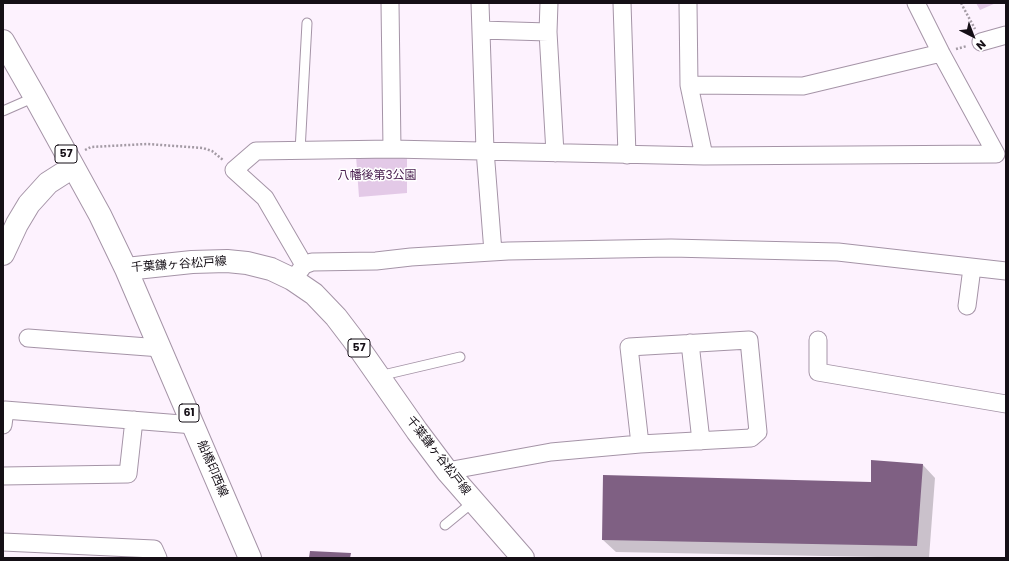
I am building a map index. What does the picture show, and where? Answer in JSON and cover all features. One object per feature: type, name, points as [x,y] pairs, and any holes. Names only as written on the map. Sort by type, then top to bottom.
[{"type":"main road","name":"千葉鎌ヶ谷松戸線","points":[[3,41],[100,215],[126,269],[192,262],[227,261],[298,272],[314,294],[336,317],[447,471],[523,558]]},
{"type":"main road","points":[[3,254],[16,224],[29,204],[48,183],[71,162]]},
{"type":"main road","name":"船橋印西線","points":[[126,269],[250,558]]},
{"type":"street","points":[[390,3],[392,149]]},
{"type":"street","points":[[480,3],[485,150],[493,252]]},
{"type":"street","points":[[548,3],[548,32],[555,154]]},
{"type":"street","points":[[622,3],[627,155]]},
{"type":"street","points":[[688,3],[689,85],[704,156]]},
{"type":"street","points":[[916,3],[940,53],[996,154],[704,156],[555,154],[485,150],[300,150],[256,151],[234,170],[265,198],[298,272],[312,262],[376,261],[411,257],[493,252],[671,248],[838,252],[1006,271]]},
{"type":"street","points":[[481,30],[548,32]]},
{"type":"street","points":[[981,42],[1006,35]]},
{"type":"street","points":[[689,85],[803,86],[940,53]]},
{"type":"street","points":[[967,306],[972,268]]},
{"type":"street","points":[[28,338],[161,348]]},
{"type":"street","points":[[447,471],[551,452],[640,444],[751,438],[758,432],[749,340],[629,347],[640,444]]},
{"type":"street","points":[[818,340],[818,372],[1006,404]]},
{"type":"street","points":[[690,343],[701,441]]},
{"type":"street","points":[[3,425],[5,410],[194,425]]},
{"type":"street","points":[[3,476],[128,474],[134,420]]},
{"type":"street","points":[[3,542],[154,549],[158,558]]},
{"type":"lane","points":[[300,150],[307,23]]},
{"type":"lane","points":[[3,112],[35,96]]},
{"type":"lane","points":[[379,376],[460,357]]},
{"type":"lane","points":[[446,526],[473,502]]},
{"type":"path","points":[[940,53],[981,42],[961,3]]},
{"type":"path","points":[[71,162],[91,147],[147,144],[203,148],[212,151],[234,170]]},
{"type":"green space","points":[[976,3],[996,3],[980,10]]},
{"type":"green space","name":"八幡後第3公園","points":[[356,156],[407,157],[407,193],[359,197]]},
{"type":"building","points":[[871,460],[923,464],[917,546],[602,540],[603,475],[871,482]]},
{"type":"building","points":[[310,551],[351,553],[350,558],[309,558]]}]
